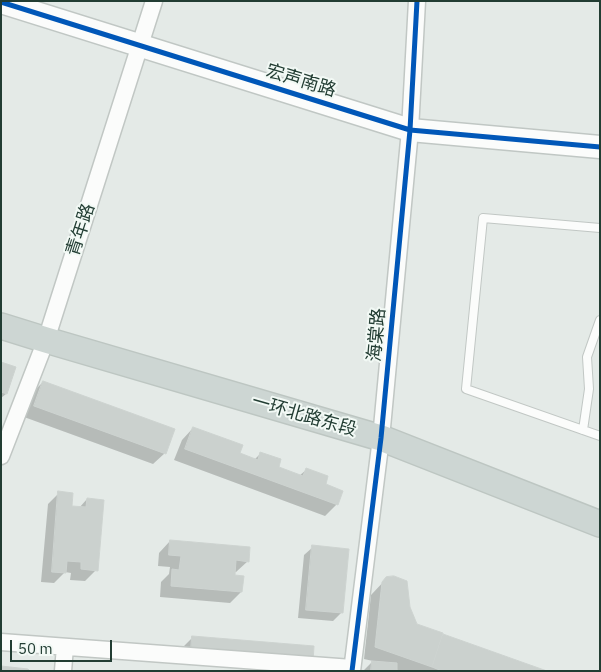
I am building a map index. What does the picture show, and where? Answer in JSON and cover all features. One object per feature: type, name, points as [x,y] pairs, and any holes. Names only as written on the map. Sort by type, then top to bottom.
[{"type":"main road","name":"一环北路东段","points":[[1,326],[381,438],[600,524]]},
{"type":"street","name":"青年路","points":[[1,456],[46,340],[154,1]]},
{"type":"street","name":"海棠路","points":[[352,670],[381,438],[410,130],[417,1]]},
{"type":"street","name":"宏声南路","points":[[1,2],[410,130],[600,147]]},
{"type":"street","points":[[1,642],[65,647],[193,664],[352,670]]},
{"type":"street","points":[[62,671],[65,647]]},
{"type":"lane","points":[[600,228],[483,218],[466,389],[600,436]]},
{"type":"lane","points":[[583,430],[590,389],[587,357],[600,320]]},
{"type":"building","points":[[1,362],[16,367],[7,394],[1,392]]},
{"type":"building","points":[[43,381],[175,429],[166,454],[34,406]]},
{"type":"building","points":[[193,427],[243,445],[240,453],[258,460],[260,452],[281,459],[279,467],[303,476],[306,468],[328,476],[326,484],[343,491],[338,505],[185,449]]},
{"type":"building","points":[[58,491],[73,493],[72,506],[86,507],[87,498],[104,500],[98,571],[81,569],[81,562],[67,561],[66,573],[52,572]]},
{"type":"building","points":[[170,540],[250,547],[249,562],[236,560],[235,575],[244,576],[242,592],[171,586],[172,569],[179,570],[181,556],[169,555]]},
{"type":"building","points":[[312,545],[349,549],[343,613],[306,610]]},
{"type":"building","points":[[394,576],[407,581],[410,607],[417,624],[443,633],[432,667],[375,647],[382,582],[386,577]]},
{"type":"building","points":[[443,634],[547,671],[442,671],[432,667]]},
{"type":"building","points":[[192,636],[314,646],[313,662],[191,652]]},
{"type":"building","points":[[372,661],[397,663],[397,671],[371,671]]},
{"type":"building","points":[[1,666],[28,669],[30,671],[1,671]]},
{"type":"cycle path","points":[[352,671],[381,438],[410,130],[417,1]]},
{"type":"cycle path","points":[[1,2],[410,130],[600,147]]}]
